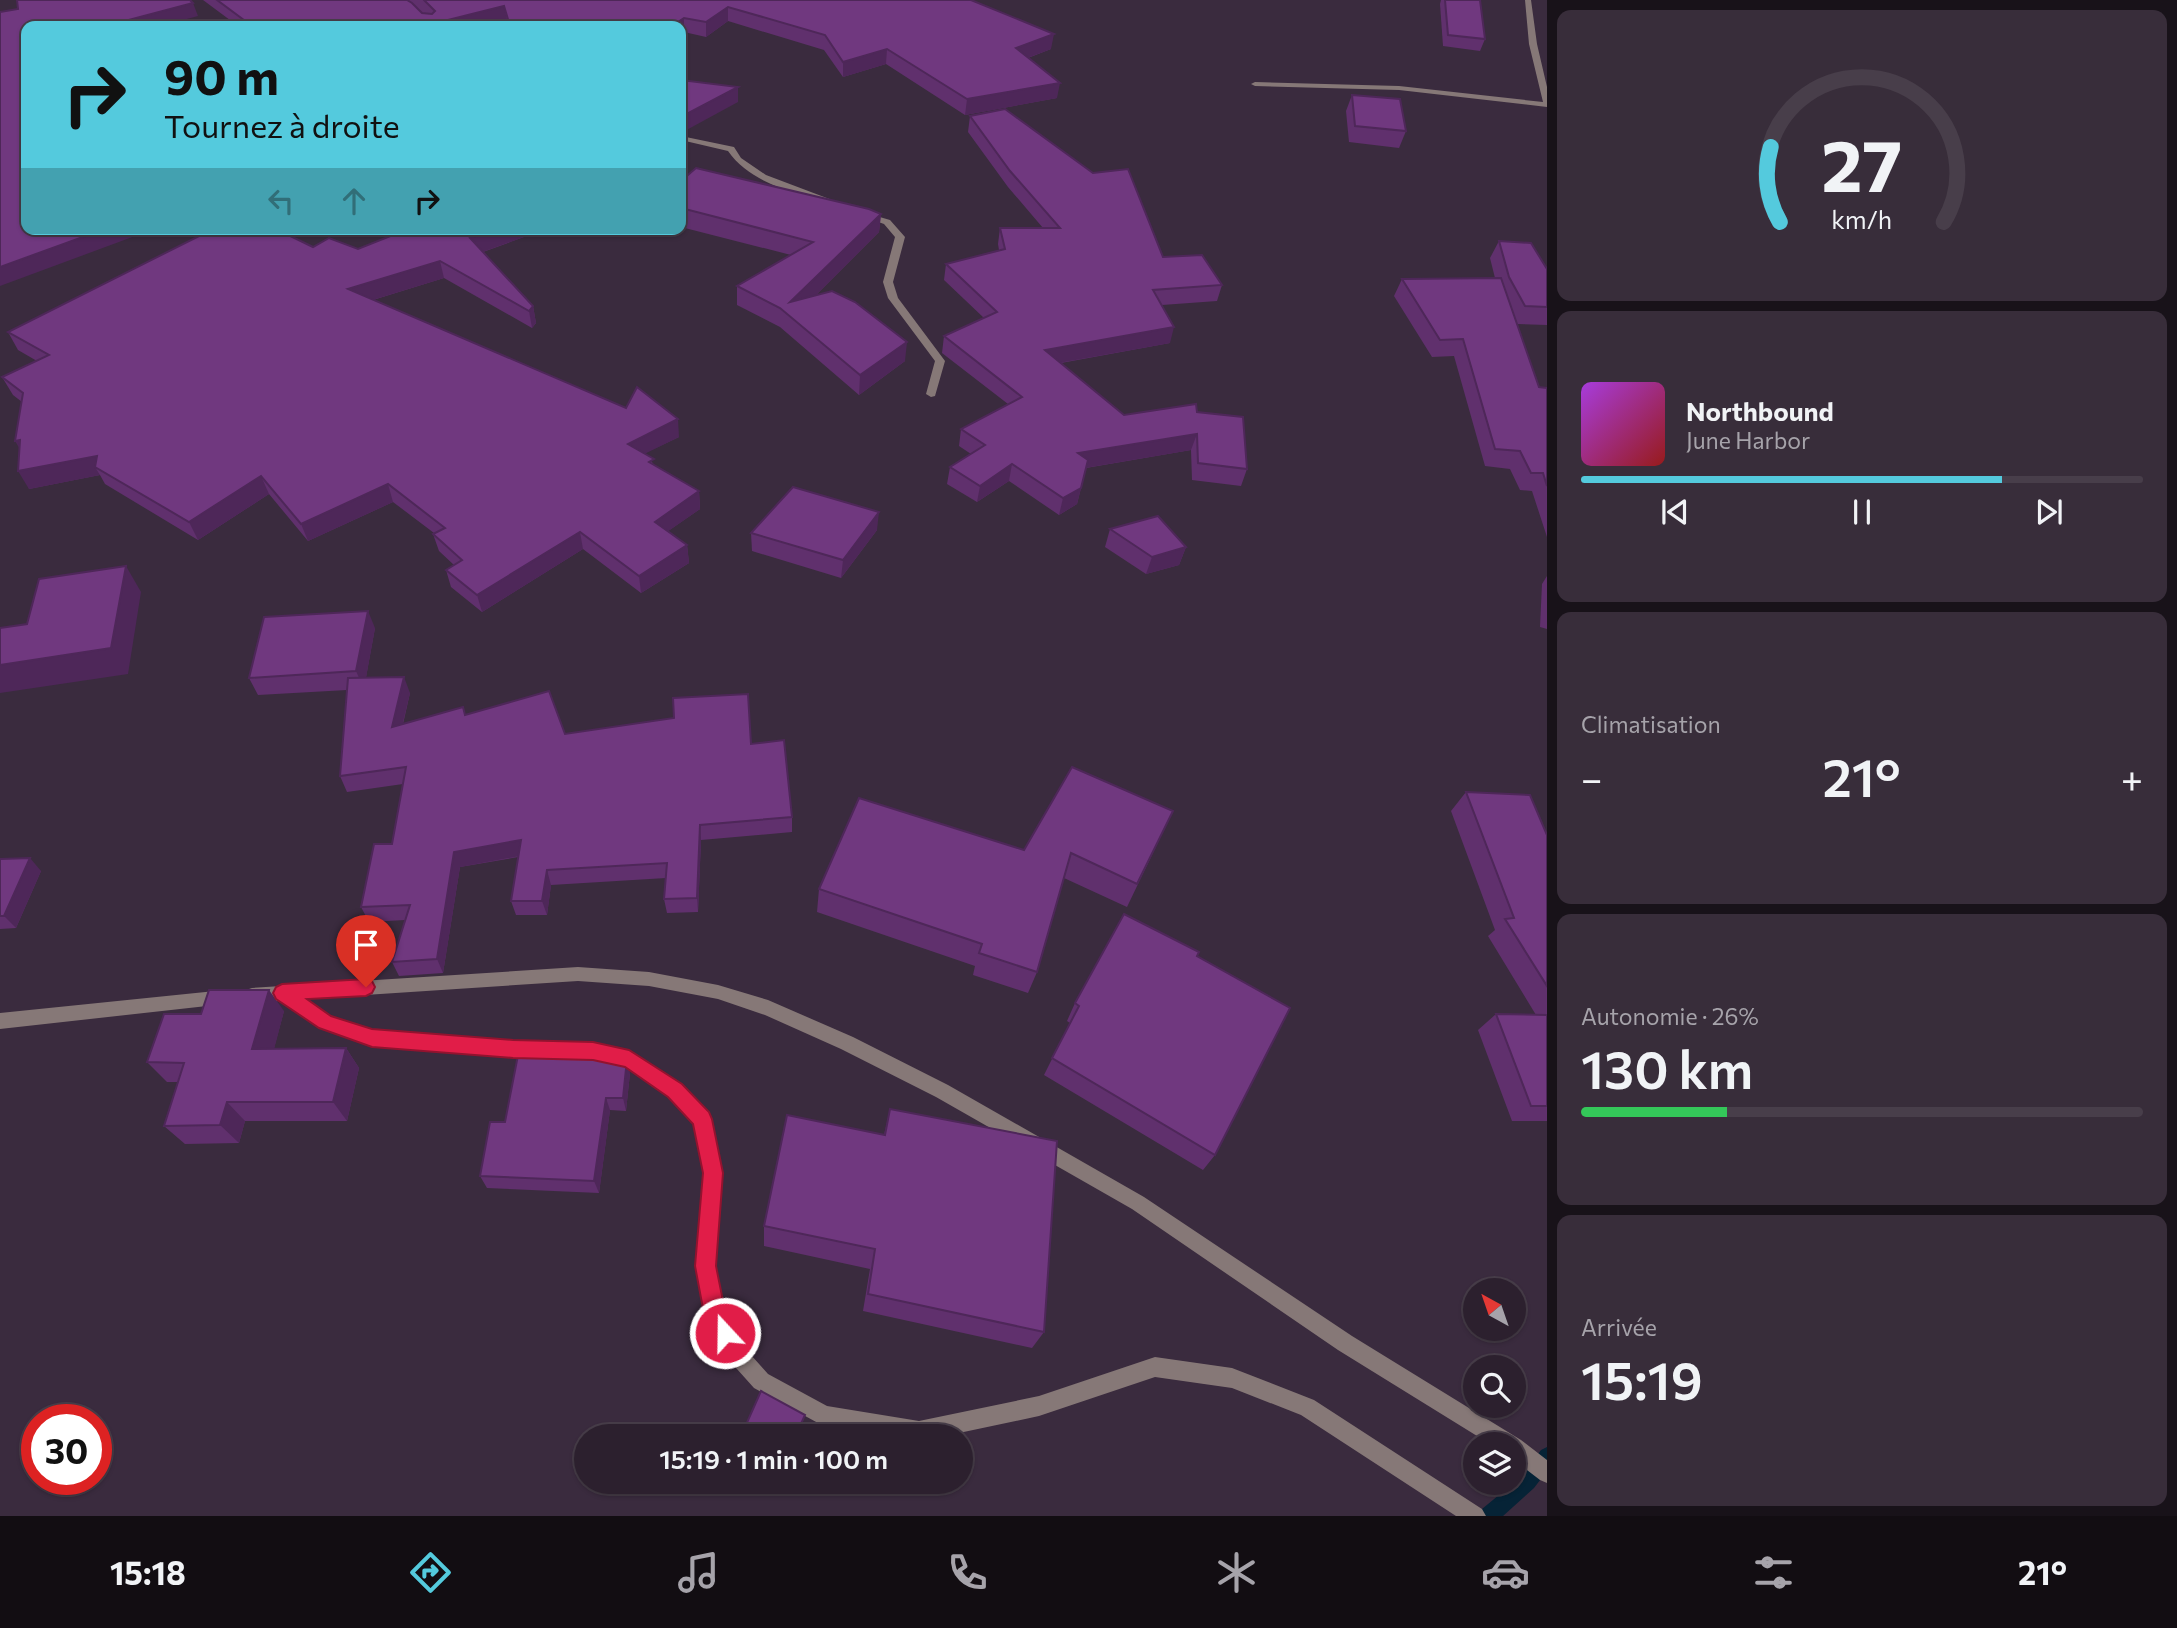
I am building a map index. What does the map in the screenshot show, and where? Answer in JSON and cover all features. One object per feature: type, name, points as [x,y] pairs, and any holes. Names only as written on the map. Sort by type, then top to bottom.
[{"type":"street","points":[[1255,84],[1399,89],[1547,104],[1532,44],[1528,0]]},
{"type":"street","points":[[686,139],[731,149],[735,158],[766,178],[887,222],[900,237],[888,282],[893,298],[940,361],[931,394]]},
{"type":"street","points":[[0,1021],[176,1000],[578,974],[649,979],[718,992],[768,1008],[847,1043],[942,1091],[1138,1203],[1345,1343],[1490,1432]]},
{"type":"street","points":[[282,993],[326,1022],[372,1038],[513,1049],[593,1051],[629,1059],[675,1091],[702,1119],[713,1173],[706,1266],[715,1314],[735,1352],[761,1381],[825,1416],[919,1431],[1039,1406],[1154,1367],[1232,1378],[1307,1407],[1475,1515]]},
{"type":"street","points":[[1526,1456],[1547,1473]]},
{"type":"building","points":[[17,0],[190,0],[193,3],[125,21],[21,21],[21,235],[88,235],[0,267],[0,12],[18,9]]},
{"type":"building","points":[[217,0],[407,0],[422,13],[432,14],[435,11],[424,0],[971,0],[1054,34],[1016,48],[1060,83],[967,99],[887,49],[843,62],[825,35],[728,7],[706,22],[684,18],[680,21],[508,21],[504,6],[444,21],[245,21]]},
{"type":"building","points":[[1445,0],[1480,0],[1485,39],[1448,35]]},
{"type":"building","points":[[686,81],[738,87],[686,114]]},
{"type":"building","points":[[1352,95],[1400,99],[1406,131],[1355,126]]},
{"type":"building","points":[[1005,109],[1093,173],[1128,169],[1163,257],[1202,255],[1222,285],[1153,290],[1174,327],[1045,350],[1124,415],[1196,404],[1197,412],[1243,417],[1247,469],[1198,463],[1197,434],[1078,453],[1088,460],[1081,488],[1063,498],[1012,464],[980,486],[950,467],[985,445],[961,429],[1022,397],[944,336],[997,312],[946,264],[1005,249],[1000,228],[1060,228],[1010,171],[970,116]]},
{"type":"building","points":[[696,168],[881,214],[790,302],[832,291],[855,302],[907,342],[860,375],[780,308],[737,286],[813,242],[686,209],[686,177]]},
{"type":"building","points":[[201,235],[288,235],[313,247],[329,238],[358,249],[393,235],[478,235],[470,238],[533,306],[529,311],[440,261],[348,289],[626,408],[637,387],[678,419],[628,444],[654,459],[649,462],[699,491],[655,522],[687,545],[639,576],[580,532],[477,595],[446,570],[462,560],[433,534],[445,528],[388,484],[301,524],[261,476],[189,522],[95,467],[97,456],[18,471],[20,440],[15,441],[23,393],[2,377],[49,355],[8,332]]},
{"type":"building","points":[[1499,241],[1531,243],[1547,269],[1547,307],[1525,306],[1509,277]]},
{"type":"building","points":[[1501,278],[1539,387],[1547,388],[1547,486],[1543,473],[1531,473],[1520,451],[1495,449],[1463,339],[1440,340],[1402,279]]},
{"type":"building","points":[[793,487],[879,512],[843,560],[751,533]]},
{"type":"building","points":[[1158,516],[1186,547],[1152,557],[1110,529]]},
{"type":"building","points":[[126,566],[111,648],[0,665],[0,628],[27,624],[39,579]]},
{"type":"building","points":[[368,611],[356,671],[249,678],[264,617]]},
{"type":"building","points":[[404,677],[392,727],[463,707],[465,715],[549,691],[565,734],[674,718],[673,698],[748,694],[751,744],[784,740],[792,817],[700,825],[697,898],[664,899],[667,863],[547,870],[542,901],[511,901],[521,840],[454,852],[437,959],[392,962],[410,905],[361,907],[374,844],[392,844],[406,767],[340,776],[348,678]]},
{"type":"building","points":[[1072,767],[1173,811],[1137,884],[1071,853],[1037,972],[979,953],[982,944],[819,889],[859,798],[1024,850]]},
{"type":"building","points":[[1466,792],[1530,795],[1547,835],[1547,986],[1505,919],[1514,918]]},
{"type":"building","points":[[30,858],[4,916],[0,916],[0,859]]},
{"type":"building","points":[[1124,914],[1199,952],[1197,956],[1290,1008],[1215,1155],[1052,1058],[1079,1006],[1075,1003]]},
{"type":"building","points":[[209,990],[269,990],[252,1049],[346,1048],[333,1102],[227,1102],[220,1125],[164,1126],[184,1063],[147,1062],[164,1014],[201,1014]]},
{"type":"building","points":[[1496,1014],[1547,1015],[1547,1106],[1531,1106]]},
{"type":"building","points":[[519,1050],[608,1052],[627,1059],[623,1098],[606,1098],[594,1181],[480,1176],[490,1122],[505,1122]]},
{"type":"building","points":[[890,1109],[1057,1141],[1044,1332],[868,1294],[875,1249],[764,1226],[787,1115],[885,1135]]},
{"type":"building","points":[[761,1391],[805,1415],[801,1424],[746,1424]]},
{"type":"waterway","points":[[1489,1516],[1528,1482],[1547,1456]]},
{"type":"route","points":[[366,987],[282,993],[326,1022],[372,1038],[513,1049],[593,1051],[629,1059],[675,1091],[702,1119],[713,1173],[706,1266],[715,1314],[725,1333]]}]
